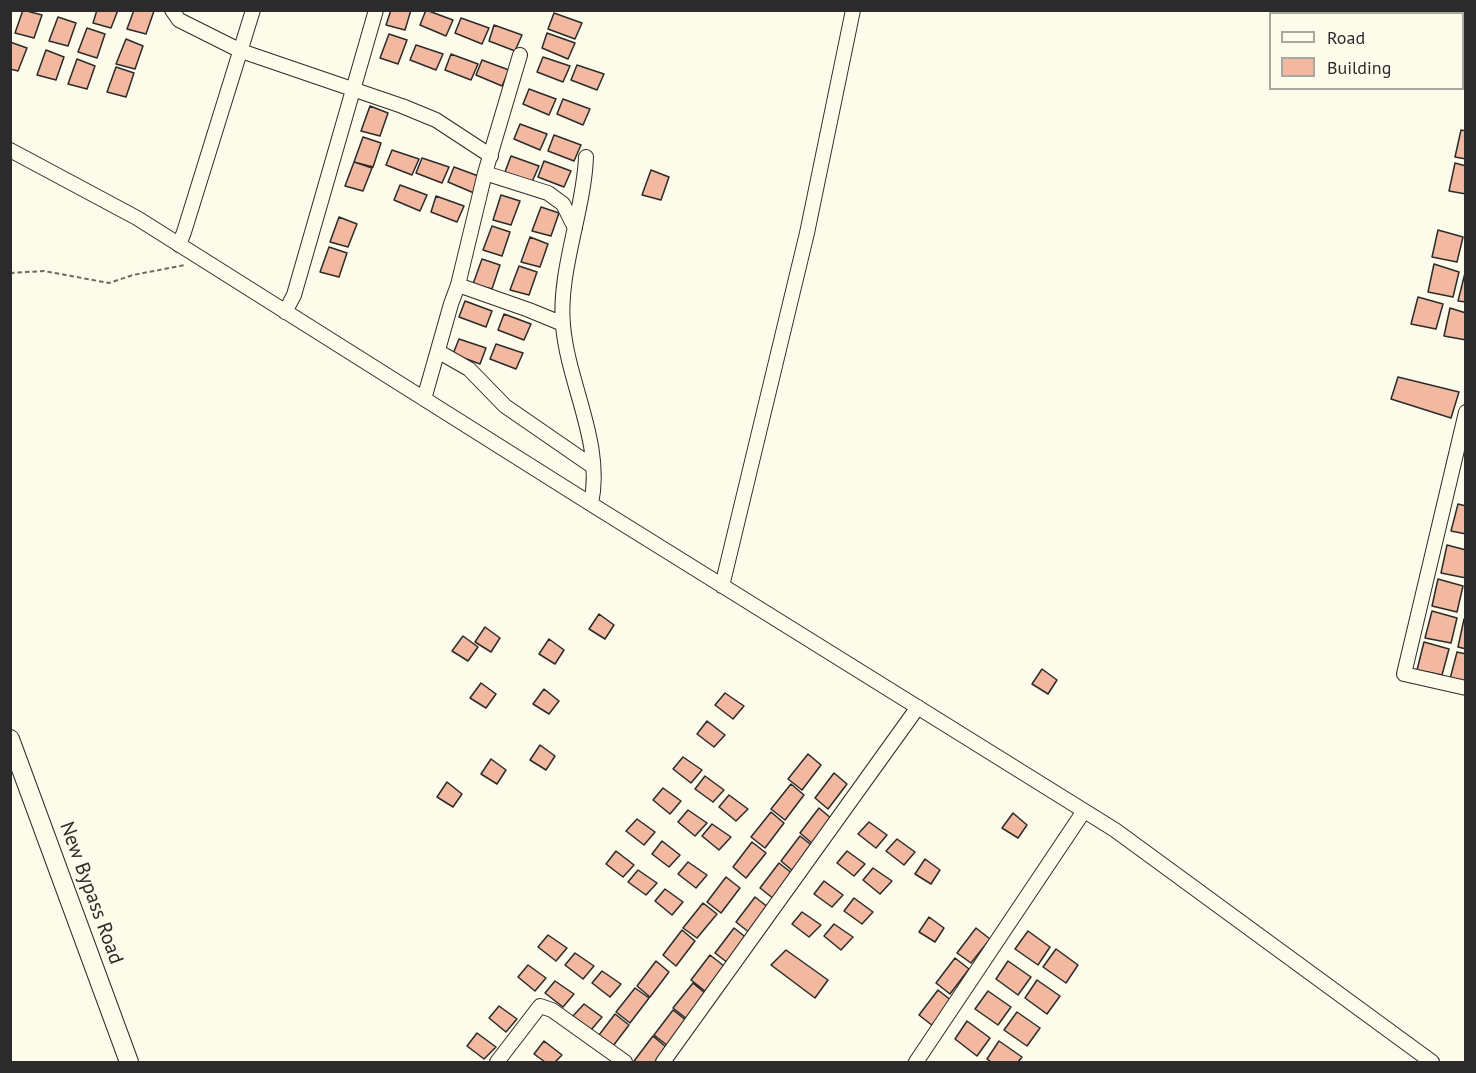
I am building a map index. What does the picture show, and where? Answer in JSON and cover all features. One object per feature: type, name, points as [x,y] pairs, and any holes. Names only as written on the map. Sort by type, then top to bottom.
[{"type":"main road","name":"New Bypass Road","points":[[10,739],[129,1062]]},
{"type":"street","points":[[172,10],[179,20],[241,51],[436,120],[491,156]]},
{"type":"street","points":[[179,244],[253,10]]},
{"type":"street","points":[[285,312],[294,295],[376,10]]},
{"type":"street","points":[[722,586],[807,233],[853,10]]},
{"type":"street","points":[[424,399],[458,285],[486,173],[520,55]]},
{"type":"street","points":[[10,150],[137,218],[1084,811],[1134,844],[1432,1062]]},
{"type":"street","points":[[586,157],[563,294],[563,324],[574,381],[588,428],[594,489],[591,504]]},
{"type":"street","points":[[486,173],[548,194],[563,204],[575,228]]},
{"type":"street","points":[[458,285],[563,324]]},
{"type":"street","points":[[439,352],[469,369],[505,406],[592,465]]},
{"type":"street","points":[[1466,412],[1404,674],[1466,688]]},
{"type":"street","points":[[663,1062],[918,707]]},
{"type":"street","points":[[916,1062],[1084,811]]},
{"type":"street","points":[[497,1062],[540,1006],[552,1010],[626,1062]]},
{"type":"path","points":[[10,273],[44,271],[109,284],[133,275],[205,261]]},
{"type":"building","points":[[23,10],[42,15],[34,38],[15,33]]},
{"type":"building","points":[[97,10],[118,10],[111,28],[93,23]]},
{"type":"building","points":[[134,10],[154,11],[146,34],[127,29]]},
{"type":"building","points":[[391,10],[411,10],[405,30],[386,25]]},
{"type":"building","points":[[426,10],[453,20],[446,36],[420,25]]},
{"type":"building","points":[[554,13],[582,23],[575,39],[548,29]]},
{"type":"building","points":[[58,17],[76,23],[68,46],[49,41]]},
{"type":"building","points":[[461,18],[489,28],[482,44],[455,33]]},
{"type":"building","points":[[494,25],[522,35],[515,51],[489,41]]},
{"type":"building","points":[[87,28],[105,34],[97,58],[78,52]]},
{"type":"building","points":[[547,33],[575,43],[568,59],[542,48]]},
{"type":"building","points":[[389,34],[407,40],[398,64],[380,58]]},
{"type":"building","points":[[126,39],[143,46],[135,69],[116,64]]},
{"type":"building","points":[[10,42],[27,48],[18,71],[10,69]]},
{"type":"building","points":[[416,45],[443,54],[436,70],[410,60]]},
{"type":"building","points":[[46,50],[64,57],[56,80],[37,75]]},
{"type":"building","points":[[451,54],[478,64],[471,80],[445,70]]},
{"type":"building","points":[[543,57],[570,66],[563,82],[537,72]]},
{"type":"building","points":[[77,59],[95,66],[87,89],[68,84]]},
{"type":"building","points":[[482,60],[509,70],[502,86],[476,75]]},
{"type":"building","points":[[577,65],[604,74],[597,90],[571,80]]},
{"type":"building","points":[[116,67],[134,73],[126,97],[107,92]]},
{"type":"building","points":[[529,89],[556,99],[549,115],[523,104]]},
{"type":"building","points":[[563,99],[590,109],[583,125],[557,114]]},
{"type":"building","points":[[370,106],[388,113],[380,136],[361,131]]},
{"type":"building","points":[[520,124],[547,134],[540,150],[514,139]]},
{"type":"building","points":[[1461,130],[1466,131],[1466,159],[1455,157]]},
{"type":"building","points":[[554,135],[581,145],[574,161],[548,151]]},
{"type":"building","points":[[363,137],[381,143],[373,167],[354,162]]},
{"type":"building","points":[[392,150],[419,159],[412,175],[386,165]]},
{"type":"building","points":[[511,156],[539,166],[532,182],[505,172]]},
{"type":"building","points":[[422,158],[449,167],[442,183],[416,173]]},
{"type":"building","points":[[544,161],[571,171],[564,187],[538,177]]},
{"type":"building","points":[[354,162],[372,168],[363,191],[345,186]]},
{"type":"building","points":[[1455,163],[1466,166],[1466,194],[1449,191]]},
{"type":"building","points":[[454,167],[481,177],[474,193],[448,182]]},
{"type":"building","points":[[651,170],[669,177],[661,200],[642,195]]},
{"type":"building","points":[[400,185],[427,195],[420,211],[394,200]]},
{"type":"building","points":[[501,195],[520,201],[511,225],[493,220]]},
{"type":"building","points":[[436,196],[464,206],[457,222],[431,212]]},
{"type":"building","points":[[541,207],[559,213],[551,236],[532,231]]},
{"type":"building","points":[[339,217],[357,224],[348,247],[330,242]]},
{"type":"building","points":[[492,226],[510,232],[502,256],[483,250]]},
{"type":"building","points":[[1438,230],[1463,237],[1457,262],[1432,257]]},
{"type":"building","points":[[530,237],[548,244],[540,267],[521,262]]},
{"type":"building","points":[[329,247],[347,253],[339,277],[320,272]]},
{"type":"building","points":[[482,259],[500,265],[492,289],[473,284]]},
{"type":"building","points":[[1434,264],[1459,272],[1453,297],[1428,292]]},
{"type":"building","points":[[519,266],[537,272],[529,295],[510,290]]},
{"type":"building","points":[[1466,274],[1466,302],[1458,301]]},
{"type":"building","points":[[1418,297],[1443,304],[1436,329],[1411,324]]},
{"type":"building","points":[[465,301],[492,311],[486,327],[459,317]]},
{"type":"building","points":[[1450,308],[1466,313],[1466,340],[1444,336]]},
{"type":"building","points":[[504,314],[531,324],[524,340],[498,330]]},
{"type":"building","points":[[459,339],[486,348],[480,364],[453,354]]},
{"type":"building","points":[[496,344],[523,353],[516,369],[490,359]]},
{"type":"building","points":[[1398,377],[1459,392],[1451,418],[1391,399]]},
{"type":"building","points":[[1458,504],[1466,506],[1466,534],[1451,531]]},
{"type":"building","points":[[1447,545],[1466,550],[1466,578],[1441,573]]},
{"type":"building","points":[[1438,579],[1463,586],[1457,612],[1432,606]]},
{"type":"building","points":[[1432,611],[1457,618],[1451,643],[1425,638]]},
{"type":"building","points":[[599,614],[614,625],[605,639],[589,629]]},
{"type":"building","points":[[1464,619],[1466,620],[1466,649],[1458,647]]},
{"type":"building","points":[[485,627],[500,638],[491,652],[475,642]]},
{"type":"building","points":[[463,636],[478,647],[468,661],[452,651]]},
{"type":"building","points":[[549,639],[564,650],[555,664],[539,654]]},
{"type":"building","points":[[1424,642],[1449,649],[1442,675],[1417,670]]},
{"type":"building","points":[[1457,652],[1466,654],[1466,682],[1450,679]]},
{"type":"building","points":[[1042,669],[1057,680],[1048,694],[1032,684]]},
{"type":"building","points":[[481,683],[496,694],[486,708],[470,698]]},
{"type":"building","points":[[544,689],[559,701],[549,714],[533,704]]},
{"type":"building","points":[[725,693],[744,706],[733,719],[715,705]]},
{"type":"building","points":[[707,721],[725,735],[714,747],[697,734]]},
{"type":"building","points":[[540,745],[555,756],[546,770],[530,760]]},
{"type":"building","points":[[808,754],[821,765],[802,790],[788,779]]},
{"type":"building","points":[[683,757],[702,770],[691,783],[673,769]]},
{"type":"building","points":[[491,759],[506,770],[497,784],[481,774]]},
{"type":"building","points":[[834,773],[847,784],[828,809],[815,798]]},
{"type":"building","points":[[705,776],[724,790],[713,802],[695,789]]},
{"type":"building","points":[[447,782],[462,794],[453,807],[437,797]]},
{"type":"building","points":[[791,784],[804,795],[785,820],[771,809]]},
{"type":"building","points":[[663,788],[681,801],[670,814],[653,800]]},
{"type":"building","points":[[729,795],[748,809],[736,821],[719,807]]},
{"type":"building","points":[[819,808],[832,819],[813,844],[800,833]]},
{"type":"building","points":[[688,810],[707,823],[695,836],[678,822]]},
{"type":"building","points":[[771,812],[784,823],[765,848],[751,837]]},
{"type":"building","points":[[1013,813],[1027,825],[1018,838],[1002,828]]},
{"type":"building","points":[[637,819],[655,832],[644,845],[626,831]]},
{"type":"building","points":[[869,822],[887,835],[876,848],[858,834]]},
{"type":"building","points":[[712,824],[731,837],[719,850],[702,836]]},
{"type":"building","points":[[800,836],[814,847],[794,872],[781,861]]},
{"type":"building","points":[[897,839],[915,852],[904,865],[886,851]]},
{"type":"building","points":[[662,841],[680,855],[669,867],[652,854]]},
{"type":"building","points":[[752,842],[766,853],[746,878],[733,867]]},
{"type":"building","points":[[616,851],[634,865],[623,877],[606,864]]},
{"type":"building","points":[[847,851],[865,864],[854,876],[837,863]]},
{"type":"building","points":[[925,859],[940,870],[931,884],[915,874]]},
{"type":"building","points":[[688,862],[707,875],[696,888],[678,874]]},
{"type":"building","points":[[779,863],[793,874],[774,899],[760,888]]},
{"type":"building","points":[[873,868],[892,881],[880,894],[863,880]]},
{"type":"building","points":[[638,870],[657,883],[646,895],[628,882]]},
{"type":"building","points":[[726,877],[740,888],[721,913],[707,902]]},
{"type":"building","points":[[824,881],[843,895],[832,907],[814,894]]},
{"type":"building","points":[[665,889],[683,902],[672,915],[655,901]]},
{"type":"building","points":[[755,897],[769,908],[750,933],[736,922]]},
{"type":"building","points":[[854,898],[873,912],[862,924],[844,911]]},
{"type":"building","points":[[703,903],[717,914],[697,938],[683,928]]},
{"type":"building","points":[[802,912],[821,925],[809,937],[792,924]]},
{"type":"building","points":[[929,917],[944,928],[935,942],[919,932]]},
{"type":"building","points":[[834,924],[853,937],[841,950],[824,936]]},
{"type":"building","points":[[734,928],[748,939],[728,963],[715,953]]},
{"type":"building","points":[[976,928],[990,939],[971,963],[957,953]]},
{"type":"building","points":[[682,930],[695,941],[676,966],[663,955]]},
{"type":"building","points":[[1028,931],[1050,947],[1038,965],[1015,949]]},
{"type":"building","points":[[548,935],[567,948],[556,961],[538,947]]},
{"type":"building","points":[[1056,949],[1078,965],[1066,983],[1043,967]]},
{"type":"building","points":[[786,950],[828,980],[815,998],[771,965]]},
{"type":"building","points":[[575,953],[594,966],[583,979],[565,965]]},
{"type":"building","points":[[710,955],[724,966],[705,991],[691,980]]},
{"type":"building","points":[[955,958],[969,969],[950,994],[936,983]]},
{"type":"building","points":[[656,961],[669,972],[650,997],[637,986]]},
{"type":"building","points":[[1008,961],[1031,977],[1018,995],[996,979]]},
{"type":"building","points":[[528,965],[546,978],[535,991],[518,977]]},
{"type":"building","points":[[602,971],[621,984],[610,997],[592,983]]},
{"type":"building","points":[[1037,980],[1060,996],[1047,1014],[1025,998]]},
{"type":"building","points":[[555,981],[574,994],[563,1007],[545,993]]},
{"type":"building","points":[[693,983],[706,994],[687,1019],[673,1008]]},
{"type":"building","points":[[635,988],[649,998],[630,1023],[616,1012]]},
{"type":"building","points":[[938,990],[952,1001],[933,1026],[919,1015]]},
{"type":"building","points":[[988,991],[1011,1007],[998,1025],[975,1009]]},
{"type":"building","points":[[584,1004],[602,1017],[591,1030],[573,1016]]},
{"type":"building","points":[[499,1006],[517,1019],[506,1032],[489,1018]]},
{"type":"building","points":[[673,1010],[687,1021],[668,1046],[654,1035]]},
{"type":"building","points":[[1017,1012],[1040,1028],[1027,1046],[1004,1030]]},
{"type":"building","points":[[615,1014],[629,1025],[610,1050],[596,1039]]},
{"type":"building","points":[[967,1021],[990,1038],[977,1056],[955,1039]]},
{"type":"building","points":[[477,1033],[496,1047],[484,1059],[467,1046]]},
{"type":"building","points":[[653,1036],[666,1047],[655,1062],[634,1061]]},
{"type":"building","points":[[544,1041],[562,1055],[555,1062],[545,1062],[534,1054]]},
{"type":"building","points":[[999,1041],[1022,1057],[1018,1062],[991,1062],[987,1059]]}]
